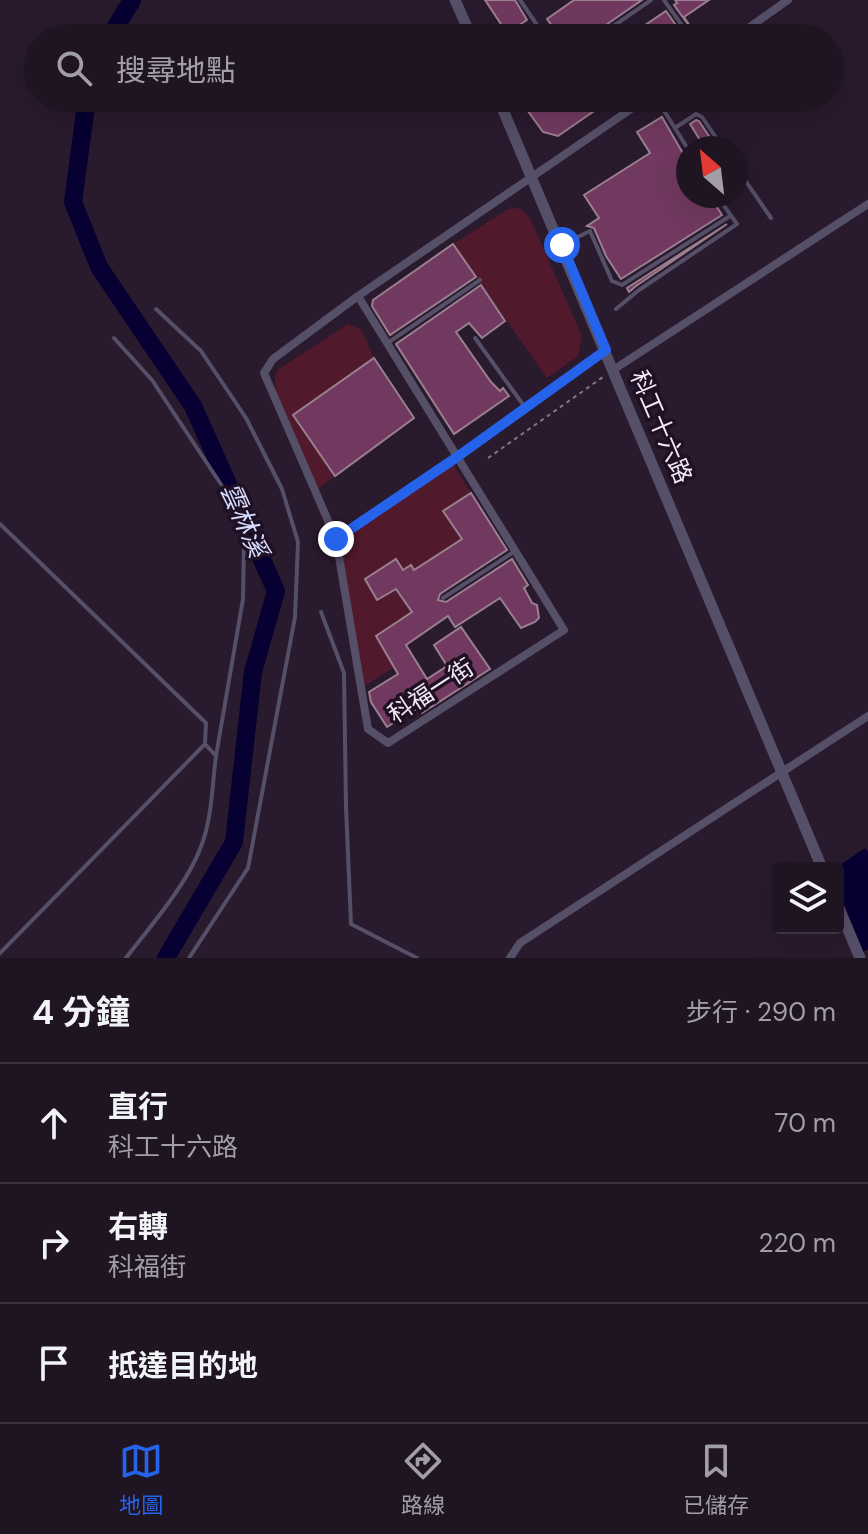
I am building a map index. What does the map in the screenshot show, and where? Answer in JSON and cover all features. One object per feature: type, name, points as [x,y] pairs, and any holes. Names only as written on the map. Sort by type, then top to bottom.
[{"type":"street","points":[[455,0],[466,24]]},
{"type":"street","points":[[754,24],[788,0]]},
{"type":"street","name":"科工十六路","points":[[504,112],[819,862]]},
{"type":"street","name":"科福一街","points":[[358,296],[564,630],[388,743],[368,729],[336,539],[264,373],[273,359],[358,296],[627,112]]},
{"type":"street","points":[[613,370],[868,204]]},
{"type":"street","points":[[336,539],[606,350]]},
{"type":"street","points":[[510,958],[520,943],[868,716]]},
{"type":"street","points":[[844,920],[860,958]]},
{"type":"lane","points":[[520,0],[536,24]]},
{"type":"lane","points":[[616,24],[651,0]]},
{"type":"lane","points":[[664,0],[681,24]]},
{"type":"lane","points":[[665,112],[680,136]]},
{"type":"lane","points":[[675,128],[696,114],[702,117],[715,136]]},
{"type":"lane","points":[[748,184],[771,218]]},
{"type":"lane","points":[[616,309],[737,224],[725,208]]},
{"type":"lane","points":[[562,245],[590,231],[612,281],[622,285],[730,216]]},
{"type":"lane","points":[[387,343],[480,280]]},
{"type":"lane","points":[[156,309],[201,351],[246,418],[282,489],[298,542],[295,617],[248,868],[189,958]]},
{"type":"lane","points":[[114,338],[152,380],[230,498],[244,543],[243,599],[200,850],[170,899],[126,958]]},
{"type":"lane","points":[[475,338],[526,408]]},
{"type":"lane","points":[[0,524],[206,723],[205,744],[0,953]]},
{"type":"lane","points":[[443,598],[515,551]]},
{"type":"lane","points":[[321,612],[344,673],[351,924],[417,958]]},
{"type":"lane","points":[[205,744],[216,756]]},
{"type":"path","points":[[488,458],[613,370]]},
{"type":"shaded area","points":[[520,208],[530,218],[582,336],[578,356],[547,378],[453,244],[508,209]]},
{"type":"shaded area","points":[[348,324],[361,329],[374,358],[293,415],[335,476],[318,489],[276,395],[275,375],[279,369]]},
{"type":"shaded area","points":[[451,461],[471,493],[444,511],[462,539],[414,570],[410,564],[403,570],[396,559],[377,600],[396,589],[412,612],[376,636],[394,667],[365,686],[336,540]]},
{"type":"shaded area","points":[[865,848],[868,852],[868,949],[863,952],[844,904],[844,862]]},
{"type":"building","points":[[485,0],[515,0],[527,20],[521,24],[501,24]]},
{"type":"building","points":[[574,0],[642,0],[607,24],[551,24],[547,19]]},
{"type":"building","points":[[675,0],[709,0],[684,17],[689,24],[674,5],[677,3]]},
{"type":"building","points":[[666,11],[675,24],[647,24]]},
{"type":"building","points":[[529,112],[593,112],[558,136],[543,132]]},
{"type":"building","points":[[662,117],[676,141],[676,208],[718,208],[722,215],[621,279],[606,256],[594,228],[587,226],[599,218],[584,195],[650,153],[637,132]]},
{"type":"building","points":[[699,121],[709,136],[698,136],[690,124]]},
{"type":"building","points":[[727,224],[636,286],[629,292],[627,288]]},
{"type":"building","points":[[453,244],[476,277],[390,335],[372,306],[373,300]]},
{"type":"building","points":[[481,285],[505,321],[482,338],[469,323],[456,332],[491,382],[500,391],[503,388],[509,396],[454,434],[396,344]]},
{"type":"building","points":[[374,358],[414,418],[335,476],[293,415]]},
{"type":"building","points":[[471,493],[507,550],[440,594],[438,600],[446,602],[512,559],[528,585],[524,588],[532,603],[537,605],[539,618],[521,628],[500,598],[455,627],[448,616],[406,645],[427,679],[447,666],[434,645],[461,627],[490,669],[422,713],[418,708],[387,727],[371,702],[369,692],[398,674],[376,636],[412,612],[396,589],[377,600],[365,579],[396,559],[403,570],[411,565],[414,570],[462,539],[443,511]]},
{"type":"waterway","name":"雲林溪","points":[[117,24],[132,0]]},
{"type":"waterway","name":"雲林溪","points":[[85,112],[73,202],[99,267],[193,406],[276,591],[253,672],[234,842],[166,958]]},
{"type":"route","points":[[336,539],[606,350],[562,245]]}]
